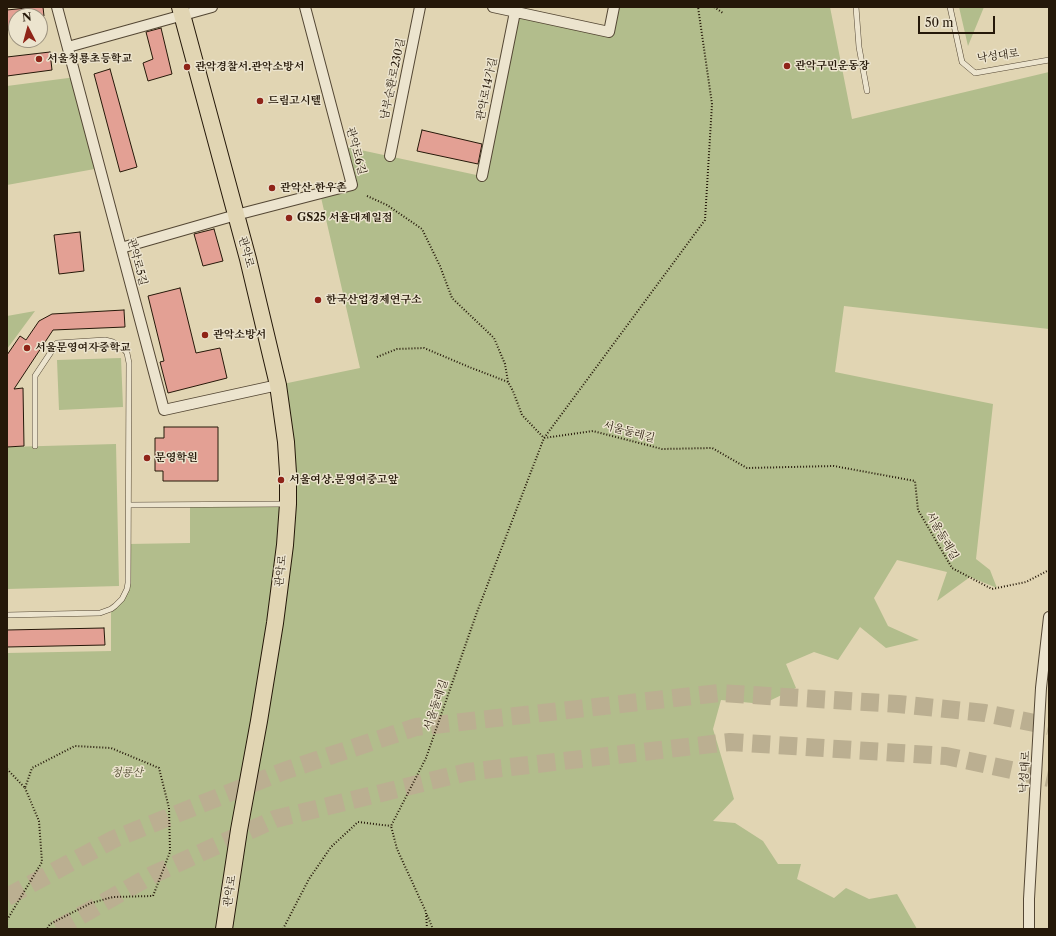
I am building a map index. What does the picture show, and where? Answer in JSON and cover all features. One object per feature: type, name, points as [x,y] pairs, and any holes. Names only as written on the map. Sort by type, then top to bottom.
[{"type":"main road","name":"관악로","points":[[181,11],[248,259],[278,385],[286,442],[288,504],[285,545],[275,623],[239,830],[224,929]]},
{"type":"street","name":"관악로5길","points":[[58,7],[164,410],[278,385]]},
{"type":"street","points":[[68,47],[181,11],[212,7]]},
{"type":"street","name":"관악로6길","points":[[236,215],[352,185],[305,7]]},
{"type":"street","name":"남부순환로230길","points":[[390,156],[420,7]]},
{"type":"street","points":[[493,7],[516,9],[609,32],[614,7]]},
{"type":"street","name":"관악로14가길","points":[[482,176],[516,9]]},
{"type":"street","points":[[121,248],[236,215]]},
{"type":"street","name":"낙성대로","points":[[1029,929],[1029,899],[1041,688],[1049,617]]},
{"type":"lane","points":[[856,7],[859,47],[867,91]]},
{"type":"lane","name":"낙성대로","points":[[950,7],[962,62],[975,73],[1049,60]]},
{"type":"lane","points":[[7,615],[96,613],[107,611],[115,606],[124,594],[128,583],[129,362],[127,353],[118,344],[105,340],[57,343],[34,376],[36,446]]},
{"type":"lane","points":[[129,505],[288,504]]},
{"type":"path","points":[[367,196],[387,205],[422,229],[440,266],[452,298],[494,338],[504,364],[508,382],[522,415],[544,438],[705,220],[712,104],[698,7]]},
{"type":"path","points":[[714,7],[723,13]]},
{"type":"path","points":[[377,357],[397,349],[424,348],[508,382]]},
{"type":"path","name":"서울둘레길","points":[[391,826],[426,758],[477,612],[544,438],[593,431],[662,449],[712,448],[747,468],[834,466],[915,481],[918,510],[952,568],[992,589],[1026,582],[1049,570]]},
{"type":"path","points":[[25,788],[32,768],[75,746],[111,748],[159,768],[169,808],[170,852],[153,896],[113,898],[91,903],[50,924],[47,929]]},
{"type":"path","points":[[7,769],[25,788],[39,821],[42,862],[7,920]]},
{"type":"path","points":[[283,929],[309,879],[331,846],[358,822],[391,826],[396,849],[433,929]]},
{"type":"path","points":[[426,912],[427,929]]},
{"type":"green space","name":"청룡산","points":[[614,7],[830,7],[852,119],[1049,72],[1049,329],[844,306],[835,372],[993,404],[976,559],[990,570],[997,588],[970,577],[937,601],[947,572],[897,560],[874,598],[888,626],[919,640],[886,648],[860,627],[838,660],[814,652],[786,664],[796,688],[763,704],[721,700],[713,729],[734,799],[713,821],[735,823],[763,841],[778,864],[801,864],[797,879],[834,898],[846,888],[869,899],[897,894],[917,929],[7,929],[7,653],[111,651],[111,609],[127,589],[128,544],[190,543],[190,505],[288,503],[278,385],[360,368],[320,193],[352,185],[342,146],[481,176],[515,12],[609,32]]},
{"type":"green space","points":[[959,7],[984,7],[968,46]]},
{"type":"green space","points":[[76,77],[100,168],[7,185],[7,86]]},
{"type":"green space","points":[[35,311],[7,349],[7,316]]},
{"type":"green space","points":[[121,358],[123,407],[59,410],[57,360]]},
{"type":"green space","points":[[116,444],[119,586],[7,589],[7,447]]},
{"type":"building","points":[[43,7],[43,8],[26,8]]},
{"type":"building","points":[[7,10],[8,10],[7,30]]},
{"type":"building","points":[[161,28],[172,74],[148,81],[143,63],[153,59],[146,32]]},
{"type":"building","points":[[50,52],[52,70],[7,76],[7,57]]},
{"type":"building","points":[[110,69],[137,167],[120,172],[94,74]]},
{"type":"building","points":[[422,130],[482,144],[478,164],[417,151]]},
{"type":"building","points":[[214,229],[223,261],[203,266],[194,234]]},
{"type":"building","points":[[80,232],[84,271],[59,274],[54,235]]},
{"type":"building","points":[[180,288],[196,353],[220,348],[227,378],[168,393],[160,362],[164,361],[148,296]]},
{"type":"building","name":"서울문영여자중학교","points":[[124,310],[125,327],[53,330],[14,389],[23,388],[24,446],[7,447],[7,355],[20,336],[26,340],[39,321],[52,314]]},
{"type":"building","points":[[164,427],[218,427],[218,481],[163,481],[163,471],[155,471],[155,438],[164,438]]},
{"type":"building","points":[[104,628],[105,645],[7,647],[7,630]]},
{"type":"tunnel","points":[[7,897],[114,839],[284,771],[416,727],[720,693],[898,704],[985,713],[1049,726]]},
{"type":"tunnel","points":[[57,929],[152,875],[275,819],[467,772],[730,742],[946,756],[1049,778]]},
{"type":"place","name":"서울청룡초등학교","points":[[39,59]]},
{"type":"place","name":"관악구민운동장","points":[[787,66]]},
{"type":"place","name":"관악경찰서.관악소방서","points":[[187,67]]},
{"type":"place","name":"드림고시텔","points":[[260,101]]},
{"type":"place","name":"관악산 한우촌","points":[[272,188]]},
{"type":"place","name":"GS25 서울대제일점","points":[[289,218]]},
{"type":"place","name":"한국산업경제연구소","points":[[318,300]]},
{"type":"place","name":"관악소방서","points":[[205,335]]},
{"type":"place","name":"서울문영여자중학교","points":[[27,348]]},
{"type":"place","name":"문영학원","points":[[147,458]]},
{"type":"place","name":"서울여상.문영여중고앞","points":[[281,480]]}]
